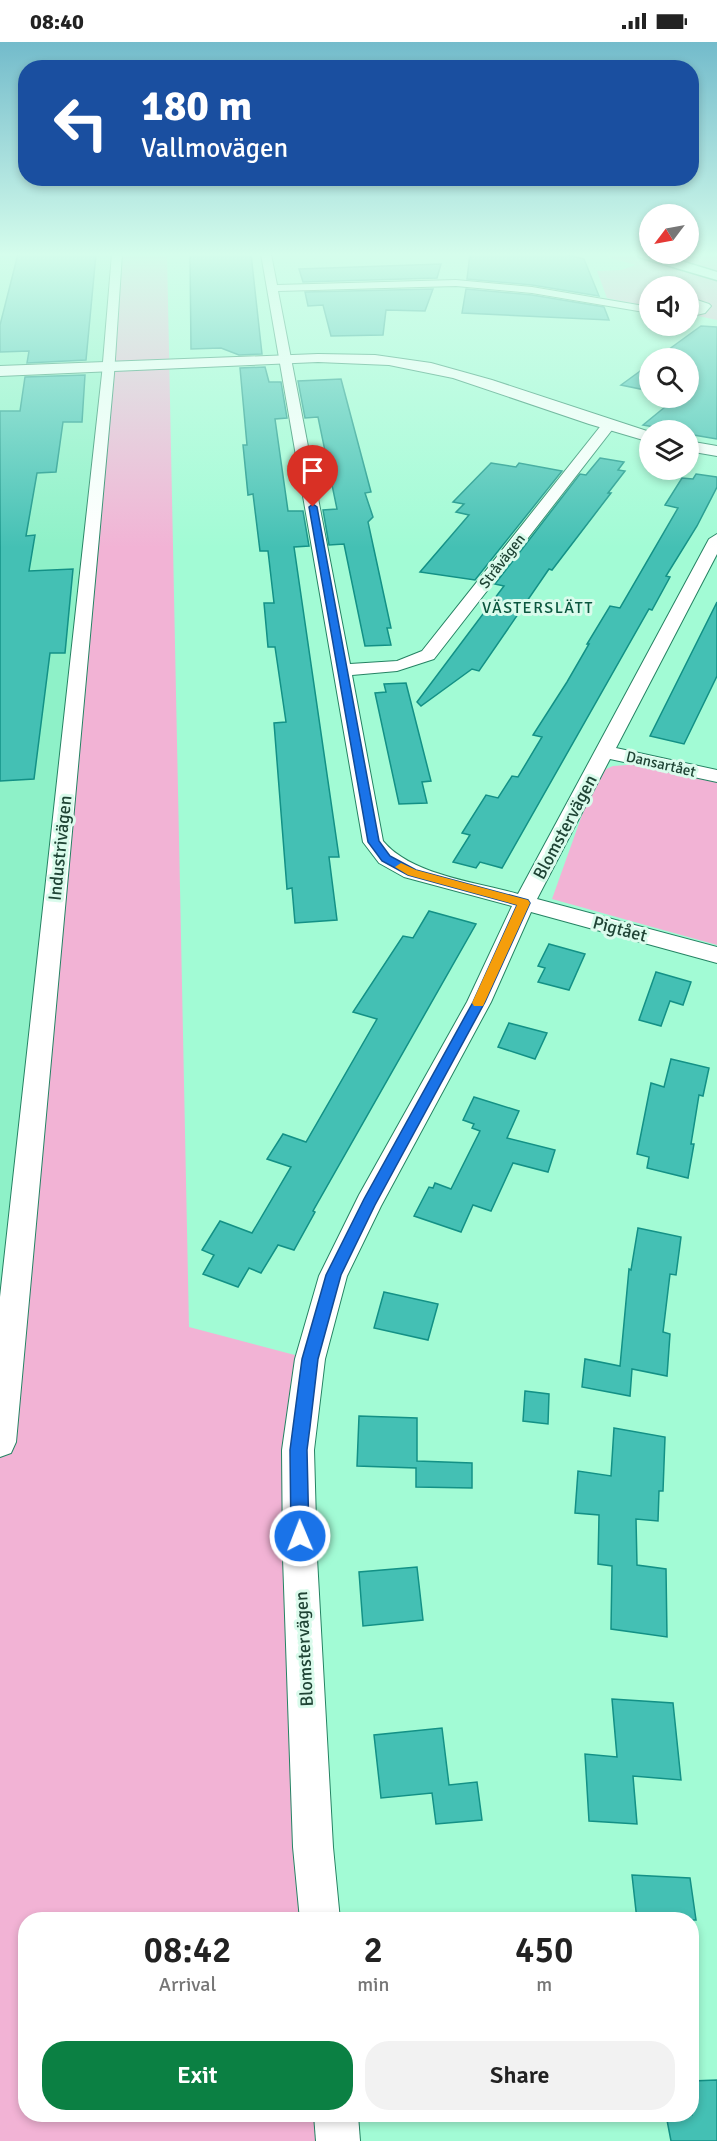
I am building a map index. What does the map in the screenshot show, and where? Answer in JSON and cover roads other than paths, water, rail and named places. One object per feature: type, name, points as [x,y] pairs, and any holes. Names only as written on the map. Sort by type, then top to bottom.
[{"type":"street","name":"Industrivägen","points":[[0,1442],[110,352]]},
{"type":"street","name":"Pigtået","points":[[285,352],[374,842],[386,858],[412,872],[717,955]]},
{"type":"street","points":[[0,371],[286,359],[369,358],[456,374],[608,426],[639,434]]},
{"type":"street","name":"Stråvägen","points":[[343,670],[391,669],[412,664],[429,655],[608,426]]},
{"type":"street","points":[[699,448],[717,451]]},
{"type":"street","name":"Blomstervägen","points":[[319,1912],[300,1558],[298,1450],[310,1359],[333,1275],[369,1203],[479,1002],[524,903],[717,539]]},
{"type":"street","name":"Dansartået","points":[[605,752],[717,776]]},
{"type":"street","points":[[337,2122],[338,2141]]},
{"type":"district","name":"VÄSTERSLÄTT","points":[[538,608]]}]
